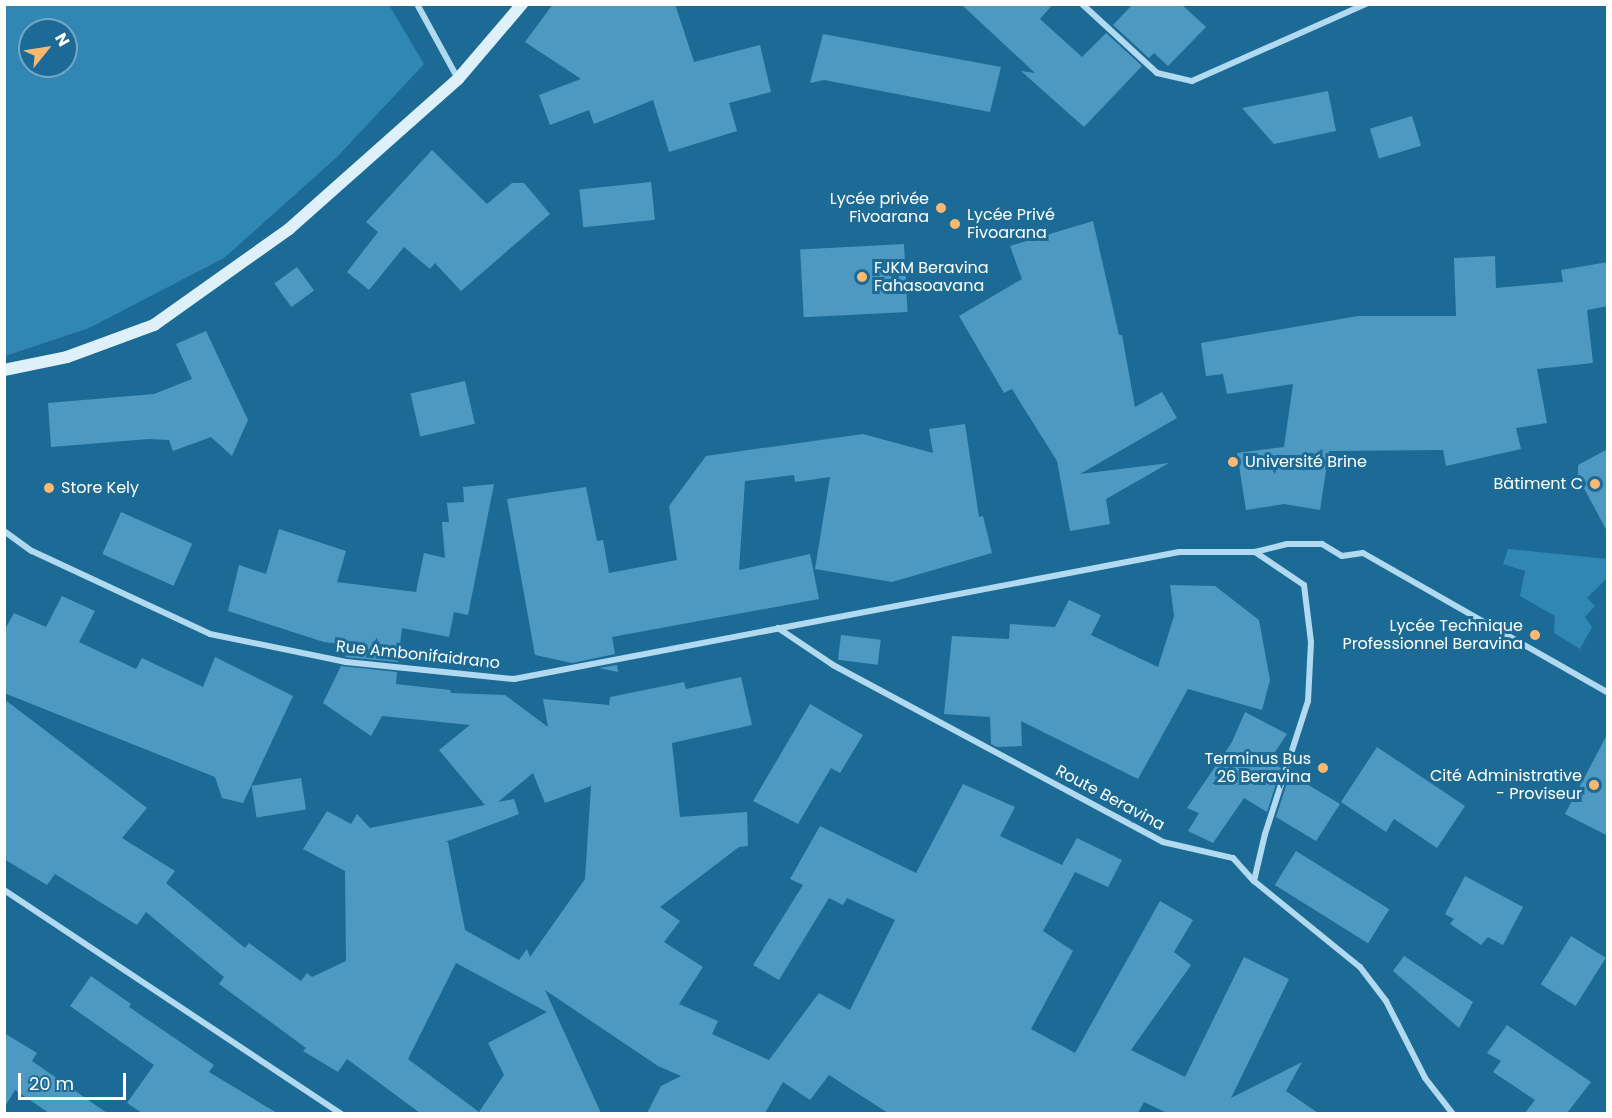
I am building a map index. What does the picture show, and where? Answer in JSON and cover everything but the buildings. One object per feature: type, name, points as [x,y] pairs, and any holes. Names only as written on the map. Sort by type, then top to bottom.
[{"type":"street","points":[[417,4],[458,80]]},
{"type":"street","points":[[4,370],[67,357],[154,325],[289,229],[458,80],[522,4]]},
{"type":"street","points":[[1082,4],[1157,73],[1192,81],[1366,4]]},
{"type":"street","name":"Rue Ambonifaidrano","points":[[4,531],[32,551],[210,634],[346,662],[514,679],[1179,552],[1255,552],[1287,544],[1322,544],[1342,556],[1363,553],[1608,693]]},
{"type":"street","points":[[1254,881],[1265,834],[1308,700],[1311,642],[1304,585],[1255,552]]},
{"type":"street","name":"Route Beravina","points":[[778,628],[833,665],[1163,842],[1233,858],[1254,881],[1360,967],[1386,1001],[1425,1078],[1453,1113]]},
{"type":"street","points":[[4,890],[341,1113]]},
{"type":"shaded area","points":[[4,5],[389,5],[424,64],[337,157],[224,258],[89,328],[5,356]]},
{"type":"shaded area","points":[[1508,549],[1607,559],[1607,578],[1587,598],[1595,606],[1585,617],[1592,627],[1580,649],[1554,633],[1555,616],[1520,596],[1525,571],[1503,564]]},
{"type":"place","name":"Lycée privée Fivoarana","points":[[941,208]]},
{"type":"place","name":"Lycée Privé Fivoarana","points":[[955,224]]},
{"type":"place","name":"FJKM Beravina Fahasoavana","points":[[862,277]]},
{"type":"place","name":"Université Brine","points":[[1233,462]]},
{"type":"place","name":"Bâtiment C","points":[[1595,484]]},
{"type":"place","name":"Store Kely","points":[[49,488]]},
{"type":"place","name":"Lycée Technique Professionnel Beravina","points":[[1535,635]]},
{"type":"place","name":"Terminus Bus 26 Beravina","points":[[1323,768]]},
{"type":"place","name":"Cité Administrative - Proviseur","points":[[1594,785]]}]
